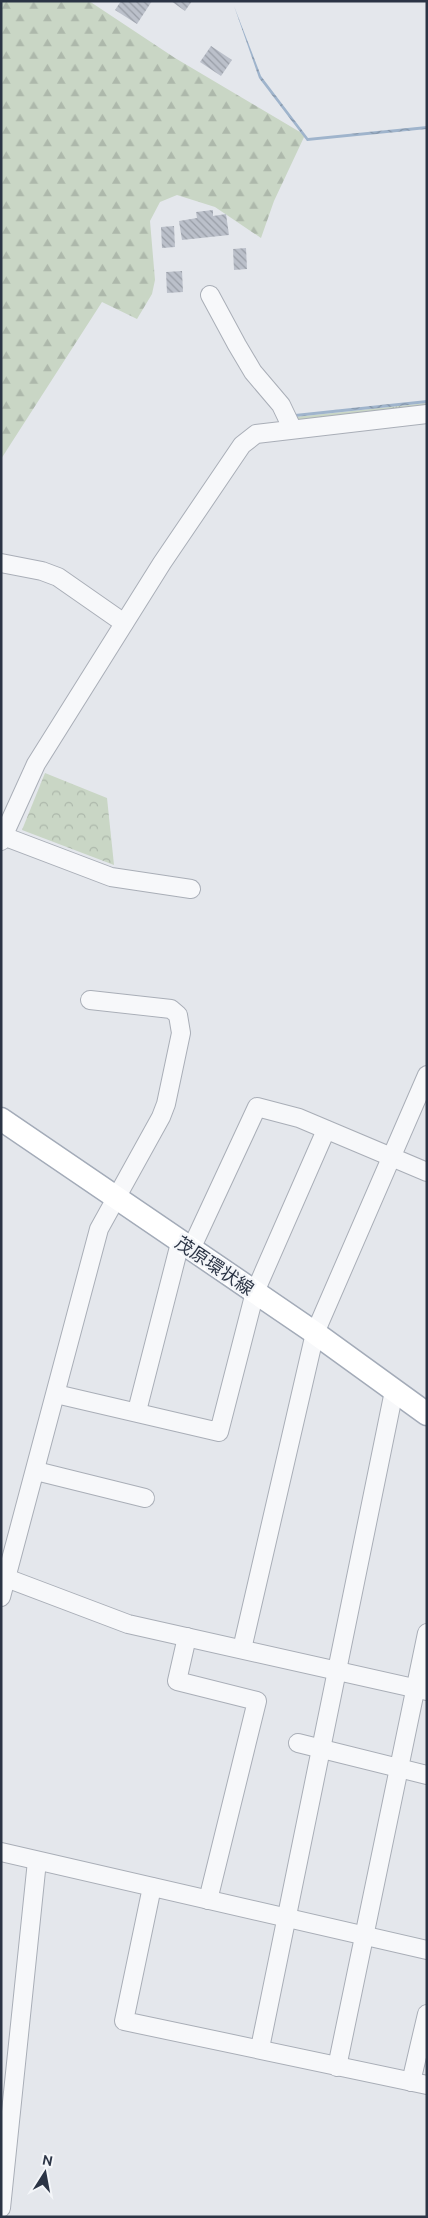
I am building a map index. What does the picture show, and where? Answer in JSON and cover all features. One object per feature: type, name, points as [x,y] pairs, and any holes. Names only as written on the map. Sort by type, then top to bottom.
[{"type":"main road","name":"茂原環状線","points":[[1,1119],[117,1196],[185,1246],[315,1333],[427,1414]]},
{"type":"street","points":[[210,295],[253,372],[281,405],[292,428]]},
{"type":"street","points":[[191,889],[111,877],[2,838],[36,764],[124,623],[242,444],[256,434],[292,428],[427,414]]},
{"type":"street","points":[[1,563],[42,571],[58,578],[124,623]]},
{"type":"street","points":[[1,1597],[3,1577],[36,1471],[99,1229],[164,1110],[181,1033],[181,1022],[178,1015],[171,1009],[90,1000]]},
{"type":"street","points":[[242,1649],[315,1333],[427,1075]]},
{"type":"street","points":[[137,1411],[185,1246],[257,1106],[299,1118],[393,1156],[427,1172]]},
{"type":"street","points":[[56,1394],[137,1411],[219,1432],[255,1292],[326,1130]]},
{"type":"street","points":[[260,2048],[394,1391]]},
{"type":"street","points":[[36,1471],[145,1498]]},
{"type":"street","points":[[3,1577],[128,1624],[421,1690]]},
{"type":"street","points":[[337,2067],[399,1768],[421,1690],[427,1633]]},
{"type":"street","points":[[187,1637],[177,1681],[257,1701],[208,1900]]},
{"type":"street","points":[[298,1743],[427,1775]]},
{"type":"street","points":[[1,1852],[427,1950]]},
{"type":"street","points":[[1,2208],[37,1861]]},
{"type":"street","points":[[152,1887],[124,2021],[260,2048],[337,2067],[419,2084],[427,2014]]},
{"type":"green space","points":[[1,1],[89,1],[175,58],[305,135],[274,201],[261,238],[215,207],[177,195],[160,202],[150,221],[155,280],[152,294],[137,319],[102,302],[1,459]]},
{"type":"green space","points":[[427,403],[427,407],[299,422],[290,414],[295,414],[295,417]]},
{"type":"green space","points":[[45,773],[107,798],[114,865],[22,830]]},
{"type":"water","points":[[234,6],[261,76],[308,138],[427,126],[427,129],[307,141],[259,78]]},
{"type":"water","points":[[427,400],[427,403],[295,417],[295,414]]},
{"type":"building","points":[[121,1],[152,1],[137,24],[115,10]]},
{"type":"building","points":[[171,1],[192,1],[185,11]]},
{"type":"building","points":[[211,46],[232,60],[221,76],[200,62]]},
{"type":"building","points":[[213,210],[213,216],[226,214],[229,235],[182,240],[179,221],[197,218],[196,212]]},
{"type":"building","points":[[174,226],[175,247],[162,248],[161,227]]},
{"type":"building","points":[[246,248],[247,269],[234,270],[233,249]]},
{"type":"building","points":[[182,271],[183,292],[167,293],[166,272]]}]
